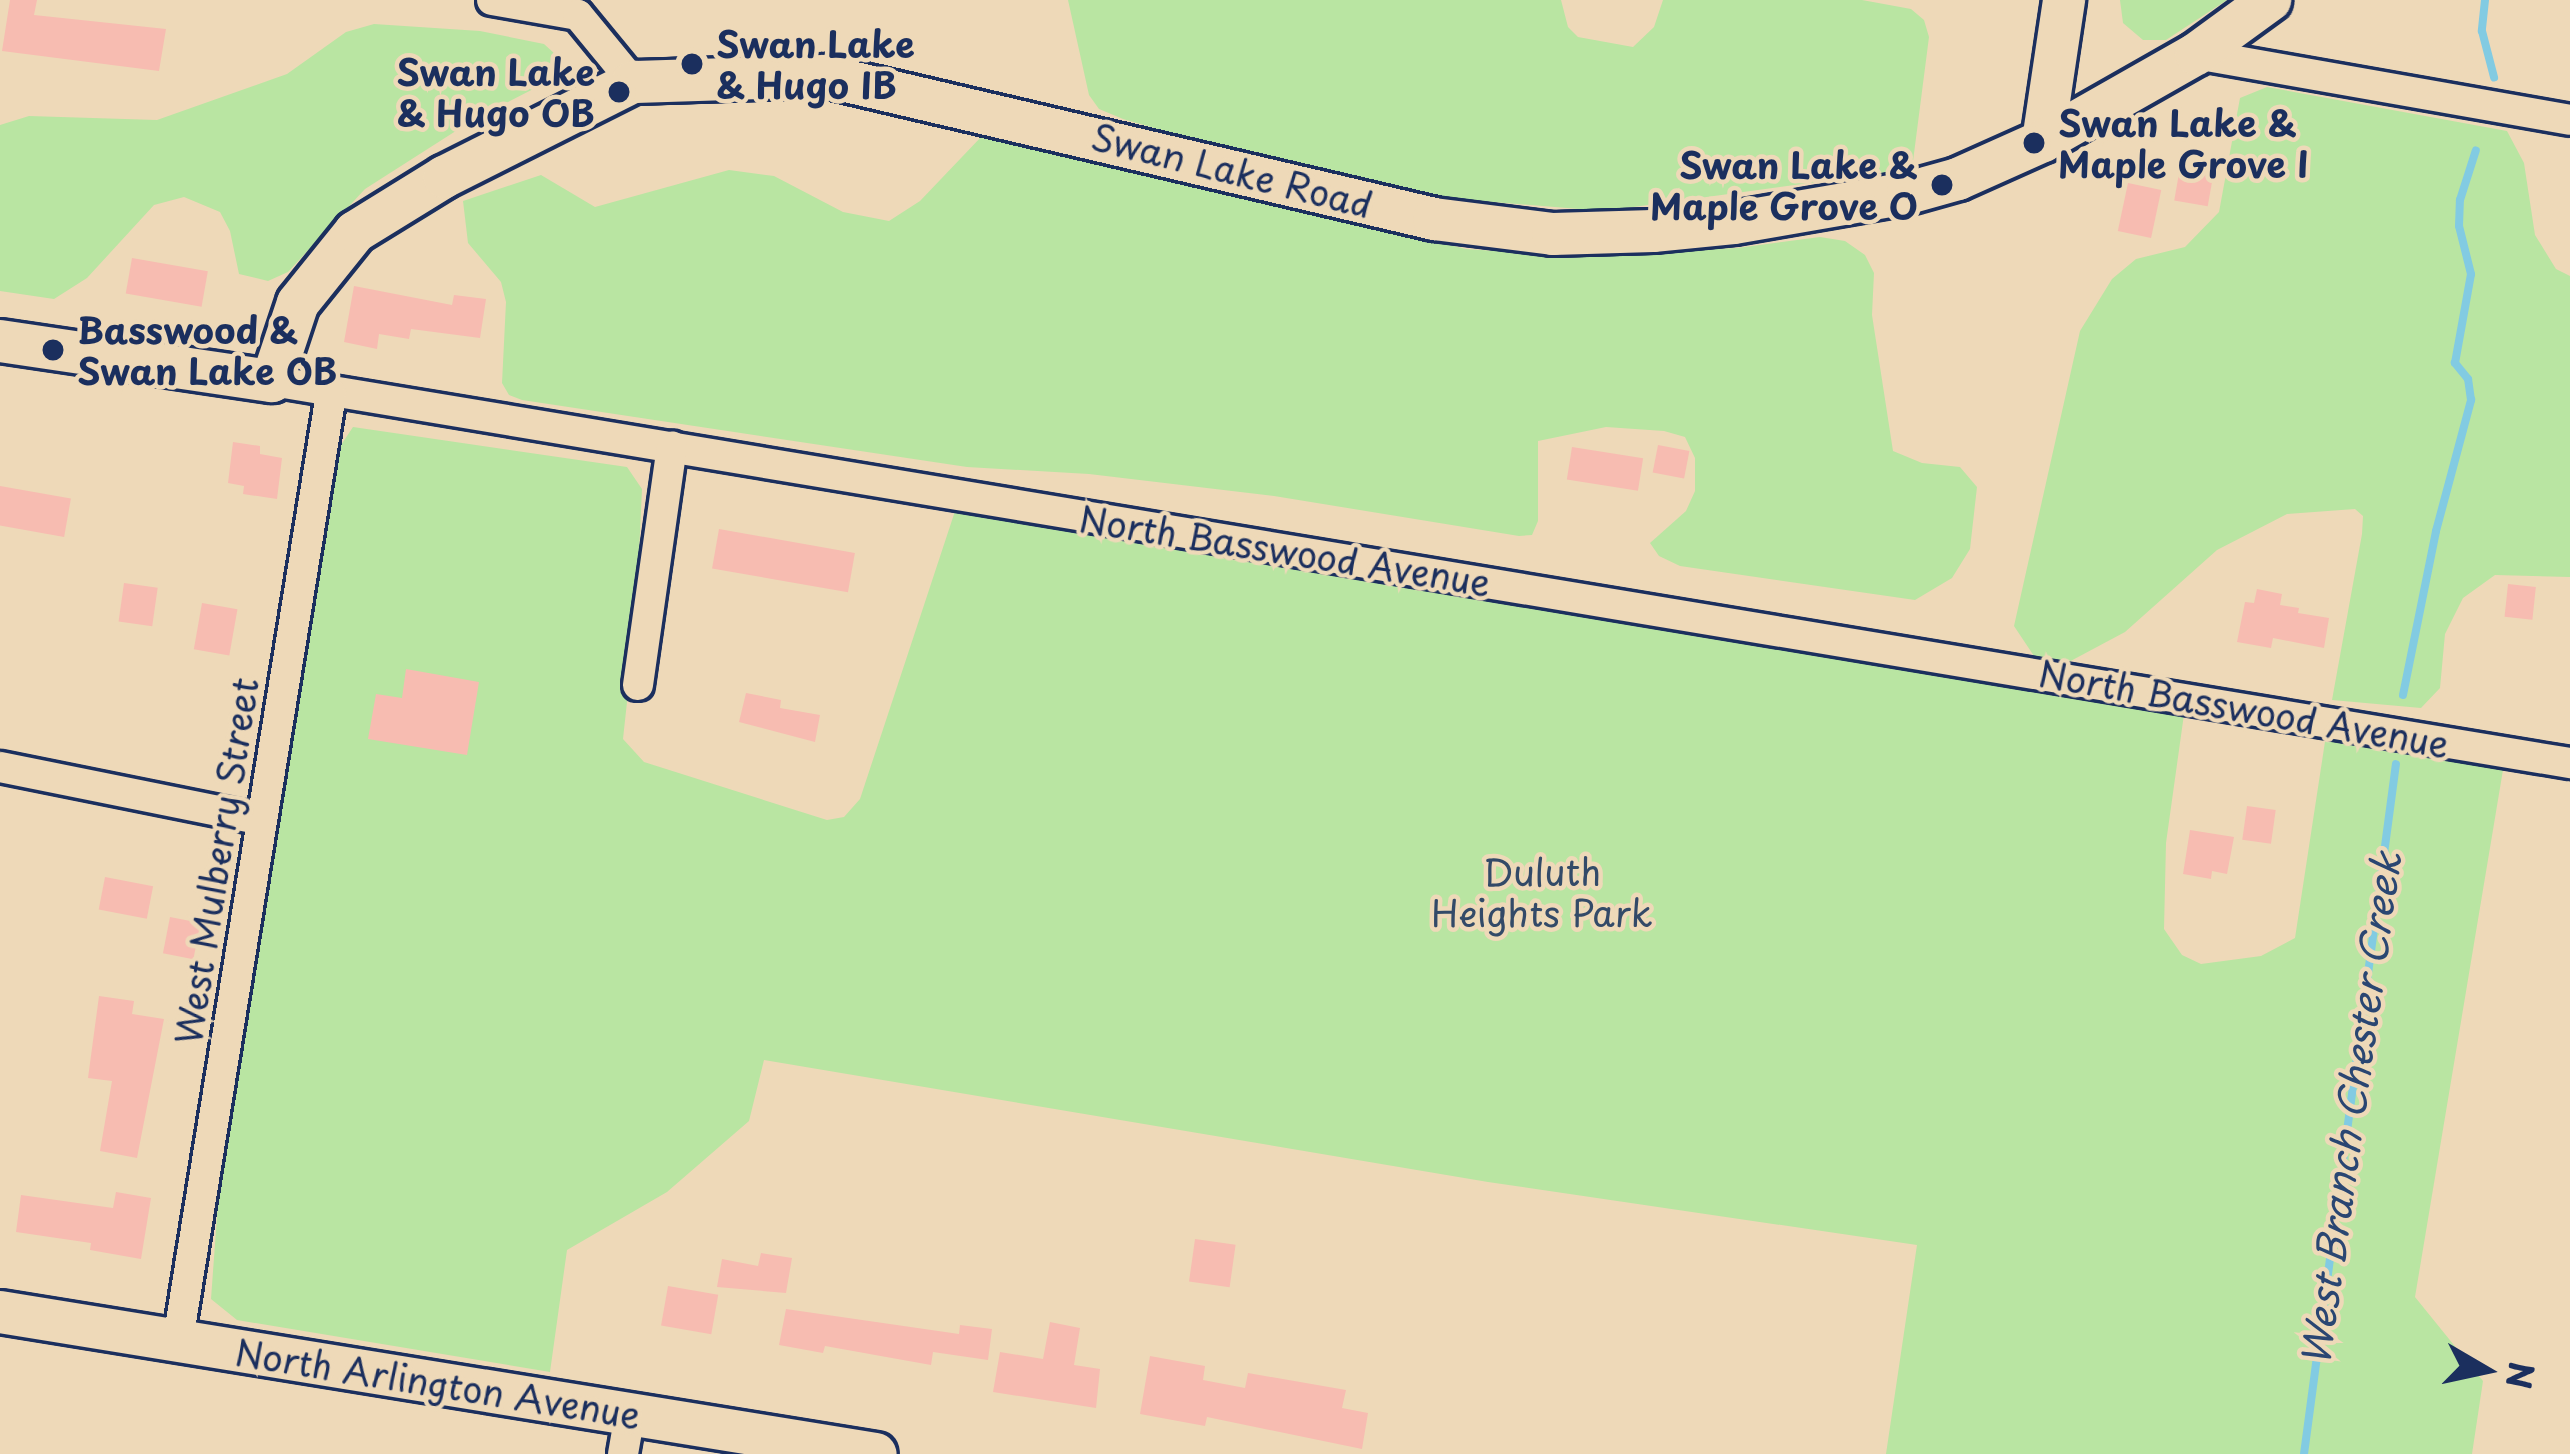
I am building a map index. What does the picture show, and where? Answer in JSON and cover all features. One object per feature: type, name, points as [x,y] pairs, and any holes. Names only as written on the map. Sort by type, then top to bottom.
[{"type":"street","points":[[492,0],[578,15],[633,82]]},
{"type":"street","points":[[2044,141],[2064,0]]},
{"type":"street","name":"Swan Lake Road","points":[[272,381],[298,303],[355,232],[444,177],[633,82],[825,76],[1434,219],[1553,234],[1734,224],[1908,194],[1958,179],[2044,141],[2196,54],[2270,0]]},
{"type":"street","points":[[2196,54],[2570,120]]},
{"type":"street","name":"North Basswood Avenue","points":[[0,340],[672,446],[2570,763]]},
{"type":"street","name":"West Mulberry Street","points":[[178,1340],[331,394]]},
{"type":"street","points":[[638,685],[672,446]]},
{"type":"street","points":[[0,767],[262,820]]},
{"type":"street","name":"North Arlington Avenue","points":[[0,1312],[178,1340],[627,1434],[877,1454]]},
{"type":"green space","points":[[1068,0],[1561,0],[1568,27],[1578,37],[1633,47],[1654,27],[1663,0],[1862,0],[1911,9],[1924,20],[1929,37],[1912,169],[1604,211],[1420,196],[1300,170],[1123,119],[1099,109],[1089,95]]},
{"type":"green space","points":[[2120,0],[2227,0],[2166,40],[2143,40],[2123,23]]},
{"type":"green space","points":[[374,24],[480,31],[544,44],[555,54],[555,71],[543,84],[473,120],[365,189],[288,272],[268,281],[239,274],[230,231],[220,212],[184,197],[154,205],[87,278],[54,299],[0,291],[0,125],[29,116],[157,120],[287,74],[346,32]]},
{"type":"green space","points":[[2267,87],[2507,131],[2524,163],[2535,235],[2556,269],[2570,276],[2570,577],[2495,575],[2463,598],[2445,634],[2440,688],[2421,708],[2332,700],[2362,534],[2363,516],[2355,509],[2287,514],[2217,550],[2125,632],[2065,664],[2036,659],[2014,626],[2080,331],[2112,279],[2136,259],[2185,247],[2219,212],[2240,98]]},
{"type":"green space","points":[[1003,134],[1466,249],[1554,255],[1737,248],[1820,237],[1845,241],[1865,255],[1874,273],[1872,315],[1893,451],[1922,463],[1960,467],[1977,487],[1970,549],[1952,578],[1915,600],[1680,566],[1659,556],[1650,543],[1686,511],[1695,491],[1695,458],[1685,437],[1664,431],[1606,427],[1538,441],[1538,521],[1532,535],[1519,536],[1274,496],[1089,474],[967,467],[522,400],[509,395],[502,383],[506,302],[501,282],[468,243],[463,201],[541,175],[595,207],[729,170],[774,176],[843,212],[889,221],[920,201],[982,136]]},
{"type":"green space","name":"Duluth Heights Park","points":[[353,427],[627,467],[642,489],[636,619],[623,739],[644,762],[827,820],[844,817],[860,799],[960,496],[2186,700],[2166,843],[2164,929],[2182,955],[2201,964],[2261,956],[2295,938],[2328,722],[2506,752],[2415,1297],[2483,1381],[2472,1454],[1886,1454],[1917,1245],[1488,1182],[764,1060],[749,1121],[667,1192],[567,1250],[550,1372],[237,1320],[211,1299],[220,1175],[341,445]]},
{"type":"building","points":[[10,0],[37,0],[34,15],[166,29],[159,71],[2,51]]},
{"type":"building","points":[[2181,162],[2214,168],[2208,206],[2174,200]]},
{"type":"building","points":[[2128,183],[2161,190],[2151,238],[2118,231]]},
{"type":"building","points":[[132,258],[208,271],[202,307],[126,293]]},
{"type":"building","points":[[354,286],[452,305],[454,295],[486,299],[480,338],[411,329],[409,339],[379,334],[377,349],[344,342]]},
{"type":"building","points":[[233,442],[260,446],[260,454],[282,458],[277,499],[243,494],[244,486],[228,483]]},
{"type":"building","points":[[1658,445],[1689,451],[1684,479],[1653,472]]},
{"type":"building","points":[[1572,447],[1643,458],[1638,491],[1567,480]]},
{"type":"building","points":[[0,486],[71,499],[64,537],[0,526]]},
{"type":"building","points":[[719,529],[855,553],[848,592],[712,568]]},
{"type":"building","points":[[124,583],[158,588],[152,626],[119,622]]},
{"type":"building","points":[[2508,584],[2536,587],[2532,620],[2505,617]]},
{"type":"building","points":[[2257,589],[2282,594],[2280,605],[2299,608],[2298,613],[2329,618],[2324,648],[2273,638],[2271,648],[2237,642],[2245,602],[2254,603]]},
{"type":"building","points":[[202,603],[237,609],[229,656],[194,649]]},
{"type":"building","points":[[406,669],[479,682],[467,755],[368,739],[376,694],[402,698]]},
{"type":"building","points":[[746,693],[781,700],[780,708],[820,715],[815,742],[739,722]]},
{"type":"building","points":[[2247,806],[2276,810],[2271,844],[2242,840]]},
{"type":"building","points":[[2190,830],[2234,837],[2227,874],[2212,871],[2211,879],[2183,874]]},
{"type":"building","points":[[105,877],[153,886],[147,919],[99,909]]},
{"type":"building","points":[[170,917],[200,923],[193,959],[163,953]]},
{"type":"building","points":[[99,996],[134,1001],[132,1014],[164,1019],[137,1158],[100,1151],[112,1081],[88,1078]]},
{"type":"building","points":[[116,1192],[151,1198],[141,1259],[90,1250],[91,1243],[16,1232],[21,1195],[113,1208]]},
{"type":"building","points":[[1195,1239],[1236,1245],[1230,1287],[1189,1282]]},
{"type":"building","points":[[761,1253],[792,1258],[786,1293],[717,1287],[722,1259],[758,1266]]},
{"type":"building","points":[[668,1286],[718,1295],[711,1334],[661,1325]]},
{"type":"building","points":[[786,1309],[959,1334],[960,1325],[992,1329],[988,1360],[933,1352],[931,1365],[825,1346],[823,1353],[779,1345]]},
{"type":"building","points":[[1050,1322],[1080,1328],[1074,1365],[1100,1369],[1096,1408],[993,1392],[1000,1352],[1043,1359]]},
{"type":"building","points":[[1150,1356],[1205,1366],[1203,1380],[1245,1388],[1248,1373],[1346,1390],[1342,1408],[1368,1413],[1362,1449],[1207,1417],[1205,1426],[1140,1414]]},
{"type":"waterway","name":"West Branch Chester Creek","points":[[2485,0],[2482,31],[2494,77]]},
{"type":"waterway","name":"West Branch Chester Creek","points":[[2403,695],[2436,531],[2471,400],[2468,379],[2455,363],[2471,274],[2459,226],[2460,200],[2476,150]]},
{"type":"waterway","name":"West Branch Chester Creek","points":[[2304,1454],[2396,764]]},
{"type":"place","name":"Swan Lake & Hugo IB","points":[[692,64]]},
{"type":"place","name":"Swan Lake & Hugo OB","points":[[619,92]]},
{"type":"place","name":"Swan Lake & Maple Grove I","points":[[2034,143]]},
{"type":"place","name":"Swan Lake & Maple Grove O","points":[[1942,185]]},
{"type":"place","name":"Basswood & Swan Lake OB","points":[[53,350]]}]
